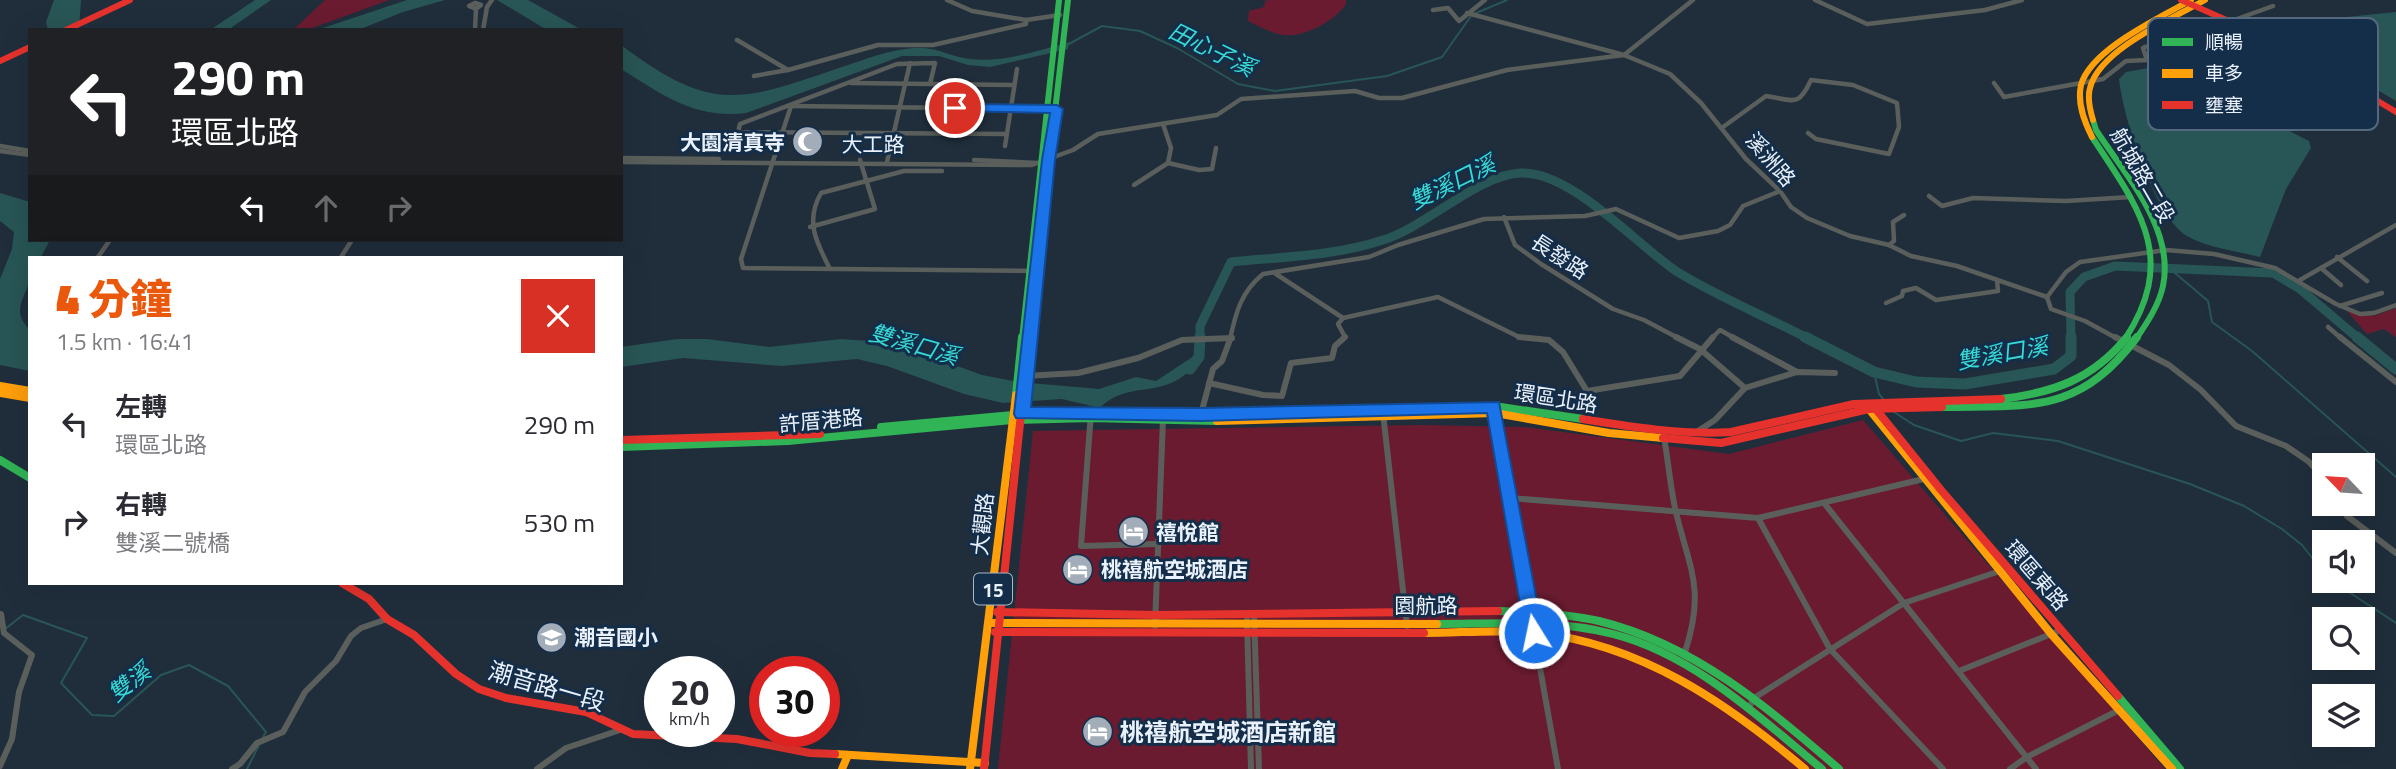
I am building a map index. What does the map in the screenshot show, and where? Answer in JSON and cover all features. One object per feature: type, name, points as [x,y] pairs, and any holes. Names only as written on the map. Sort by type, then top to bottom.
[{"type":"street","points":[[70,28],[130,0]]},
{"type":"street","points":[[483,28],[486,7],[492,0]]},
{"type":"street","points":[[947,0],[972,11],[1026,20],[1067,15]]},
{"type":"street","name":"15","points":[[1032,271],[1048,160],[1058,62],[1059,0]]},
{"type":"street","name":"15","points":[[1060,40],[1068,0]]},
{"type":"street","points":[[1467,13],[1485,0]]},
{"type":"street","points":[[1040,164],[1073,150],[1098,134],[1217,115],[1241,99],[1355,91],[1379,97],[1402,98],[1507,70],[1624,55],[1693,0]]},
{"type":"street","points":[[1815,0],[1867,24],[1985,10],[2022,0]]},
{"type":"street","points":[[2164,18],[2188,2],[2205,0]]},
{"type":"street","points":[[2188,2],[2222,18]]},
{"type":"street","points":[[2167,18],[2188,2]]},
{"type":"street","points":[[2244,18],[2273,6]]},
{"type":"street","name":"溪洲路","points":[[1433,10],[1448,8],[1459,22],[1467,13],[1546,33],[1624,55],[1670,74],[1690,91],[1723,127],[1746,159],[1780,191],[1791,207],[1807,218],[1850,236],[1889,245],[1911,256],[1952,264],[2047,297]]},
{"type":"street","points":[[475,28],[476,9]]},
{"type":"street","points":[[754,76],[788,70],[878,45],[933,45],[1008,29],[1026,24],[1026,20]]},
{"type":"street","points":[[2082,83],[2098,61],[2148,28]]},
{"type":"street","points":[[2093,80],[2106,64],[2148,32]]},
{"type":"street","points":[[737,40],[788,70]]},
{"type":"street","points":[[1994,83],[2004,97],[2103,79],[2126,61],[2145,61],[2145,47],[2148,46]]},
{"type":"street","points":[[0,61],[28,48]]},
{"type":"street","points":[[887,161],[910,63]]},
{"type":"street","points":[[930,84],[935,63],[897,64],[740,124],[738,132],[1007,134]]},
{"type":"street","points":[[1005,146],[1017,69]]},
{"type":"street","points":[[1723,127],[1766,96],[1797,100],[1803,97],[1811,80],[1853,85],[1897,103],[1899,127],[1889,154],[1816,139],[1808,133]]},
{"type":"street","name":"航城路二段","points":[[1888,405],[2003,405],[2074,394],[2101,379],[2131,346],[2156,309],[2162,292],[2163,254],[2146,207],[2096,130],[2089,100],[2093,80]]},
{"type":"street","points":[[848,83],[1014,85]]},
{"type":"street","name":"航城路二段","points":[[1870,406],[1980,399],[2058,389],[2073,383],[2095,368],[2121,341],[2144,308],[2153,289],[2152,252],[2145,222],[2085,124],[2081,111],[2082,83]]},
{"type":"street","points":[[2378,101],[2396,112]]},
{"type":"street","points":[[791,106],[1053,109]]},
{"type":"street","points":[[791,106],[771,162],[741,264],[750,270],[1032,271]]},
{"type":"street","name":"15","points":[[1022,414],[1040,164],[1053,109]]},
{"type":"street","points":[[1135,186],[1168,163],[1171,148],[1163,124]]},
{"type":"street","points":[[1168,163],[1199,170],[1212,169],[1216,148]]},
{"type":"street","points":[[0,149],[28,153]]},
{"type":"street","name":"大工路","points":[[623,160],[1040,164]]},
{"type":"street","points":[[810,227],[876,209],[860,161]]},
{"type":"street","points":[[830,269],[810,227],[821,193],[904,171],[942,171]]},
{"type":"street","points":[[1201,414],[1213,369],[1222,364],[1232,338],[1233,317],[1238,303],[1256,278],[1263,274],[1369,257],[1468,222],[1504,217],[1596,215],[1616,209],[1673,236],[1688,238],[1718,231],[1730,225],[1733,213],[1751,199],[1780,191]]},
{"type":"street","points":[[1929,196],[1942,206],[1973,198],[2066,201],[2131,197]]},
{"type":"street","points":[[1889,245],[1894,241],[1893,222],[1904,215]]},
{"type":"street","name":"長發路","points":[[1504,217],[1515,245],[1541,264],[1614,309],[1644,320],[1700,349],[1745,388]]},
{"type":"street","points":[[2300,280],[2396,225]]},
{"type":"street","points":[[2312,465],[2286,446],[2236,426],[2201,390],[2169,365],[2085,321],[2051,309],[2047,297],[2060,275],[2075,264],[2152,252],[2225,256],[2275,268],[2300,280],[2349,311],[2371,314],[2396,305]]},
{"type":"street","points":[[2337,257],[2367,281]]},
{"type":"street","points":[[2321,268],[2341,285]]},
{"type":"street","points":[[1276,274],[1343,318]]},
{"type":"street","points":[[1886,303],[1902,296],[1903,291],[1916,288],[1936,300],[1998,291],[1997,280]]},
{"type":"street","points":[[2340,306],[2382,293]]},
{"type":"street","points":[[1209,383],[1236,387],[1256,396],[1282,396],[1291,363],[1332,358],[1335,346],[1345,337],[1338,324],[1343,318],[1438,297],[1519,337],[1549,340],[1563,352],[1587,391],[1680,376],[1700,349],[1720,330],[1797,372]]},
{"type":"street","points":[[2328,327],[2396,382]]},
{"type":"street","points":[[1023,377],[1059,375],[1101,368],[1182,340],[1232,338]]},
{"type":"street","points":[[1695,433],[1715,420],[1745,388],[1797,372],[1835,373]]},
{"type":"street","name":"15","points":[[1012,414],[1023,377]]},
{"type":"street","points":[[0,386],[28,391]]},
{"type":"street","points":[[0,393],[28,398]]},
{"type":"street","name":"環區北路","points":[[1163,416],[1187,422],[1494,410],[1721,443],[1870,406]]},
{"type":"street","name":"環區北路","points":[[1662,435],[1731,432],[1870,406]]},
{"type":"street","name":"環區東路","points":[[1870,406],[2004,569],[2061,630],[2172,769]]},
{"type":"street","points":[[1494,410],[1558,769]]},
{"type":"street","points":[[1383,413],[1408,633]]},
{"type":"street","name":"環區北路","points":[[1022,414],[1163,416],[1383,413]]},
{"type":"street","name":"大觀路","points":[[970,766],[1012,414]]},
{"type":"street","name":"許厝港路","points":[[623,447],[788,441],[1022,414]]},
{"type":"street","name":"大觀路","points":[[985,766],[1022,414]]},
{"type":"street","points":[[1091,416],[1081,546],[1158,544]]},
{"type":"street","points":[[1155,628],[1163,416]]},
{"type":"street","name":"許厝港路","points":[[623,440],[847,433]]},
{"type":"street","points":[[1662,435],[1676,510],[1696,579],[1697,616],[1685,652]]},
{"type":"street","points":[[0,460],[28,477]]},
{"type":"street","points":[[1510,498],[1676,510],[1725,517],[1758,517],[1928,478]]},
{"type":"street","points":[[1824,503],[2036,769]]},
{"type":"street","points":[[2347,516],[2396,553]]},
{"type":"street","points":[[1758,517],[1830,649],[1943,769]]},
{"type":"street","points":[[1748,709],[1754,698],[1904,603],[2004,569]]},
{"type":"street","name":"環區東路","points":[[2004,569],[2052,635],[2180,769]]},
{"type":"street","name":"潮音路一段","points":[[345,585],[369,599],[387,619],[414,635],[456,674],[479,689],[506,698],[586,712],[633,734],[737,740],[810,753],[985,766]]},
{"type":"street","points":[[990,612],[1156,615],[1530,612],[1593,618],[1642,633],[1685,652],[1754,698],[1839,769]]},
{"type":"street","points":[[0,766],[8,755],[16,733],[20,691],[32,655],[4,630],[1,614]]},
{"type":"street","points":[[1251,614],[1251,769]]},
{"type":"street","points":[[232,769],[240,764],[257,743],[283,732],[305,692],[336,661],[351,636],[361,628],[387,619]]},
{"type":"street","name":"園航路","points":[[988,627],[1002,623],[1155,628],[1406,622],[1532,624],[1621,637],[1695,672],[1748,709],[1822,769]]},
{"type":"street","points":[[988,627],[1000,632],[1155,628],[1251,633],[1534,633],[1590,640],[1625,650],[1665,667],[1731,709],[1805,769]]},
{"type":"street","points":[[1959,671],[2061,630]]},
{"type":"street","points":[[1251,633],[1259,769]]},
{"type":"street","points":[[2010,769],[2027,757],[2122,707]]},
{"type":"street","points":[[537,769],[566,748],[623,729]]},
{"type":"street","points":[[842,769],[848,755]]},
{"type":"shaded area","points":[[54,0],[81,0],[79,28],[48,28],[46,22]]},
{"type":"shaded area","points":[[255,0],[271,0],[231,28],[213,28]]},
{"type":"shaded area","points":[[325,0],[389,0],[312,28],[295,28]]},
{"type":"shaded area","points":[[407,0],[445,0],[403,12],[363,28],[323,28]]},
{"type":"shaded area","points":[[497,0],[528,0],[578,28],[544,28]]},
{"type":"shaded area","points":[[1346,0],[1346,4],[1319,27],[1301,34],[1284,35],[1248,21],[1249,11],[1264,7],[1265,1]]},
{"type":"shaded area","points":[[2396,12],[2396,101],[2378,90],[2378,18],[2337,18]]},
{"type":"shaded area","points":[[1069,42],[1068,49],[990,67],[968,65],[939,56],[902,56],[746,113],[727,114],[695,109],[665,96],[623,70],[623,46],[680,82],[704,92],[727,95],[751,94],[777,88],[877,55],[904,49],[922,48],[982,60],[1020,55]]},
{"type":"shaded area","points":[[2148,68],[2148,130],[2288,130],[2309,141],[2311,148],[2286,189],[2260,257],[2195,240],[2175,225],[2152,188],[2134,140],[2119,79],[2126,72]]},
{"type":"shaded area","points":[[0,193],[28,201],[28,242],[49,242],[42,256],[28,256],[28,284],[20,311],[28,328],[28,371],[0,365],[0,279],[12,249],[14,232],[0,221]]},
{"type":"shaded area","points":[[2396,308],[2396,337],[2384,329],[2367,334],[2347,311],[2374,316]]},
{"type":"shaded area","name":"雙溪口溪","points":[[677,339],[707,339],[769,347],[841,339],[868,341],[938,359],[982,375],[1018,382],[1099,389],[1136,377],[1156,381],[1194,356],[1199,361],[1173,382],[1124,394],[1100,408],[1062,399],[1003,403],[964,394],[887,366],[857,359],[782,366],[683,358],[623,367],[623,347]]},
{"type":"shaded area","points":[[1863,420],[2165,769],[998,769],[1033,431],[1420,425],[1525,427],[1729,454]]},
{"type":"waterway","name":"田心子溪","points":[[1476,13],[1507,0]]},
{"type":"waterway","name":"田心子溪","points":[[1067,45],[1102,26],[1140,31],[1177,48],[1238,84],[1275,91],[1387,76],[1442,57],[1471,16]]},
{"type":"waterway","name":"雙溪口溪","points":[[1200,337],[1200,326],[1231,262],[1327,253],[1383,240],[1417,224],[1488,182],[1521,173],[1540,176],[1561,184],[1602,211],[1676,271],[1807,338]]},
{"type":"waterway","name":"雙溪口溪","points":[[2071,339],[2070,292],[2084,277],[2115,266],[2273,273],[2300,289],[2359,339]]},
{"type":"waterway","points":[[2169,268],[2208,301],[2212,322],[2252,351],[2396,477]]},
{"type":"waterway","name":"雙溪口溪","points":[[1190,369],[1199,357],[1200,337]]},
{"type":"waterway","name":"雙溪口溪","points":[[2357,337],[2396,369]]},
{"type":"waterway","name":"雙溪口溪","points":[[1807,338],[1874,372],[1916,382],[1965,384],[2054,369],[2071,356],[2071,339]]},
{"type":"waterway","points":[[1874,372],[1879,394],[1884,400]]},
{"type":"waterway","points":[[1894,412],[1914,425],[1961,441],[1993,433],[2058,441],[2190,484],[2244,506],[2282,529],[2302,545],[2312,558]]},
{"type":"waterway","points":[[2350,593],[2396,623]]},
{"type":"waterway","name":"雙溪","points":[[5,629],[23,615],[87,638],[61,683],[92,715],[114,716],[161,675],[189,665],[228,686],[266,732],[263,737]]},
{"type":"waterway","name":"雙溪","points":[[247,769],[259,745]]},
{"type":"traffic: fast","points":[[1016,395],[1059,0]]},
{"type":"traffic: fast","points":[[1033,300],[1068,0]]},
{"type":"traffic: fast","points":[[1942,407],[2028,404],[2075,394],[2088,387],[2114,365],[2137,337],[2155,308],[2164,278],[2159,233],[2144,203],[2096,130],[2093,120]]},
{"type":"traffic: fast","points":[[2001,399],[2056,389],[2094,370],[2126,338],[2146,297],[2151,275],[2147,230],[2130,193],[2092,137]]},
{"type":"traffic: fast","points":[[1100,413],[1201,414],[1494,406],[1583,419]]},
{"type":"traffic: fast","points":[[881,427],[1013,415],[1064,414]]},
{"type":"traffic: fast","points":[[623,447],[788,441],[1012,420],[1091,418],[1217,421]]},
{"type":"traffic: fast","points":[[0,460],[28,477]]},
{"type":"traffic: fast","points":[[1498,611],[1551,613],[1600,621],[1644,635],[1685,654],[1724,677],[1762,704],[1839,769]]},
{"type":"traffic: fast","points":[[1437,624],[1570,627],[1613,634],[1643,644],[1698,672],[1724,690],[1822,769]]},
{"type":"traffic: fast","points":[[2118,696],[2180,769]]},
{"type":"traffic: slow","points":[[2160,18],[2191,0]]},
{"type":"traffic: slow","points":[[2173,18],[2205,0]]},
{"type":"traffic: slow","points":[[2092,137],[2080,102],[2083,80],[2102,56],[2148,25]]},
{"type":"traffic: slow","points":[[2093,120],[2089,91],[2100,69],[2148,32]]},
{"type":"traffic: slow","points":[[0,386],[28,391]]},
{"type":"traffic: slow","points":[[0,393],[28,398]]},
{"type":"traffic: slow","points":[[970,769],[1016,395]]},
{"type":"traffic: slow","points":[[1869,409],[2052,635],[2172,769]]},
{"type":"traffic: slow","points":[[1217,421],[1495,413],[1609,433],[1663,438]]},
{"type":"traffic: slow","points":[[989,623],[1437,624]]},
{"type":"traffic: slow","points":[[1424,633],[1537,633],[1576,639],[1613,650],[1648,663],[1714,699],[1745,720],[1805,769]]},
{"type":"traffic: slow","points":[[835,754],[985,763]]},
{"type":"traffic: slow","points":[[842,769],[848,755]]},
{"type":"traffic: jam","points":[[70,28],[130,0]]},
{"type":"traffic: jam","points":[[2181,0],[2222,18]]},
{"type":"traffic: jam","points":[[0,61],[28,48]]},
{"type":"traffic: jam","points":[[2378,101],[2396,112]]},
{"type":"traffic: jam","points":[[984,769],[1033,300]]},
{"type":"traffic: jam","points":[[1583,419],[1657,430],[1712,433],[1731,432],[1854,404],[2001,399]]},
{"type":"traffic: jam","points":[[1663,438],[1721,443],[1869,409],[1942,407]]},
{"type":"traffic: jam","points":[[1875,408],[1941,490],[2118,696]]},
{"type":"traffic: jam","points":[[623,440],[820,434]]},
{"type":"traffic: jam","points":[[345,585],[369,599],[387,619],[414,635],[456,674],[479,689],[506,698],[586,712],[633,734],[737,739],[810,753],[835,754]]},
{"type":"traffic: jam","points":[[997,612],[1156,615],[1498,611]]},
{"type":"traffic: jam","points":[[995,632],[1424,633]]},
{"type":"place","name":"大園清真寺","points":[[808,142]]},
{"type":"place","name":"禧悅館","points":[[1133,532]]},
{"type":"place","name":"桃禧航空城酒店","points":[[1078,569]]},
{"type":"place","name":"潮音國小","points":[[551,637]]},
{"type":"place","name":"桃禧航空城酒店新館","points":[[1097,732]]},
{"type":"route","points":[[955,108],[1057,109],[1048,160],[1022,414],[1201,414],[1494,406],[1534,633]]}]
